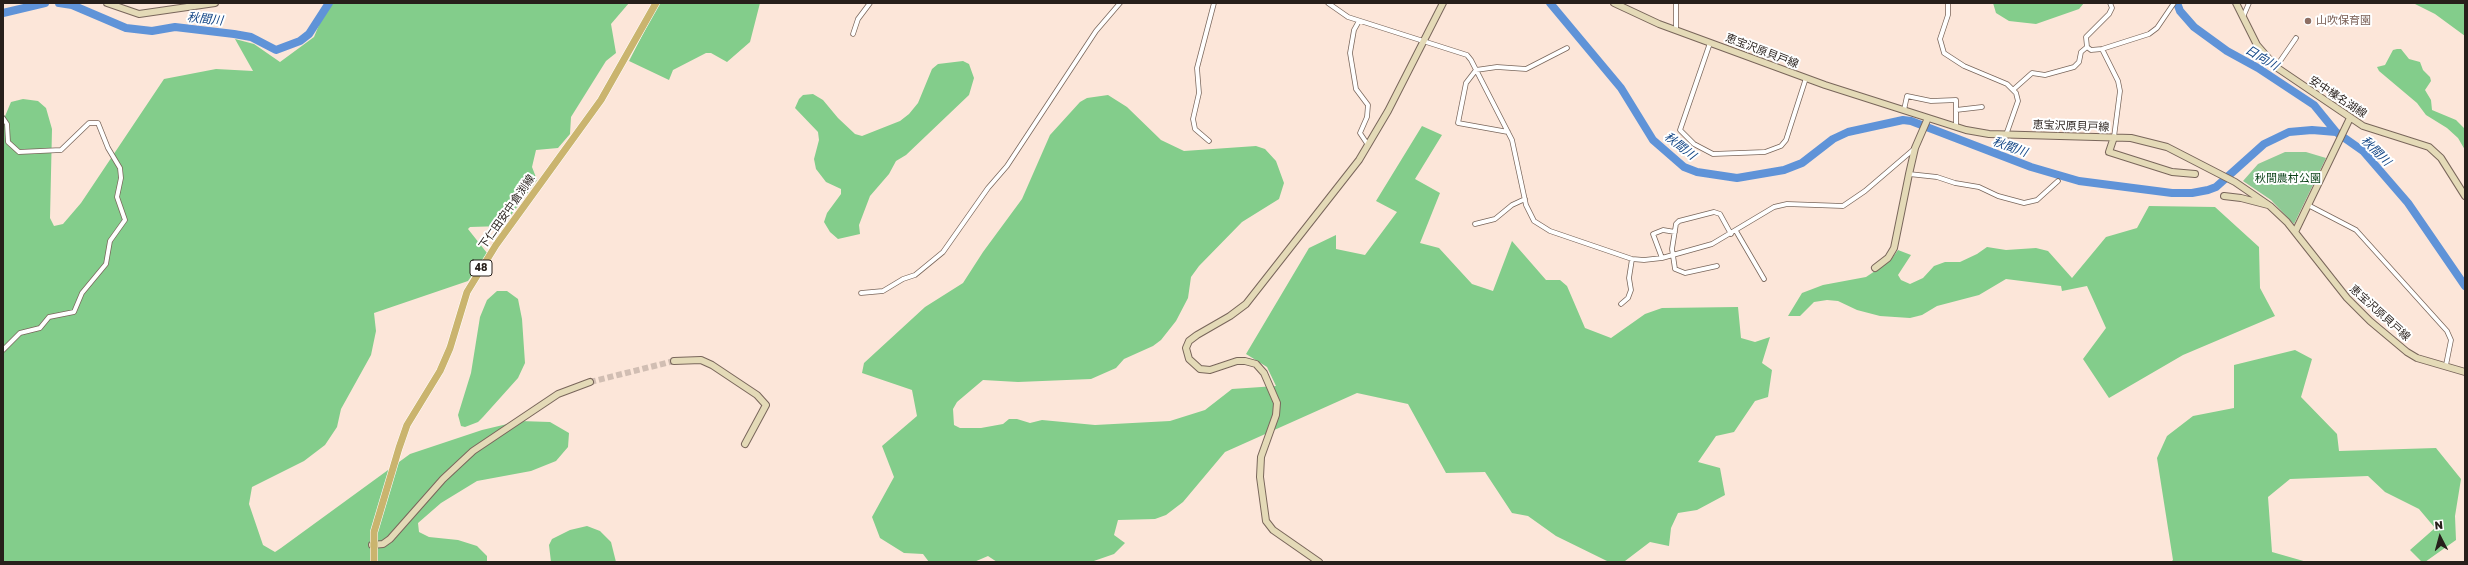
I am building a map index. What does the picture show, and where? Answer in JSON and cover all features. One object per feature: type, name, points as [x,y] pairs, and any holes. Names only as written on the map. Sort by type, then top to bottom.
[{"type":"main road","name":"下仁田安中倉渕線","points":[[374,562],[372,546],[378,514],[407,425],[440,370],[450,348],[467,292],[496,245],[601,100],[656,3]]},
{"type":"street","points":[[108,3],[139,14],[215,3]]},
{"type":"street","points":[[853,34],[858,19],[870,3]]},
{"type":"street","points":[[861,293],[884,291],[902,279],[915,274],[943,252],[988,188],[1007,166],[1096,31],[1120,3]]},
{"type":"street","points":[[1210,141],[1196,129],[1193,119],[1199,93],[1197,68],[1214,3]]},
{"type":"street","points":[[1328,3],[1348,18],[1467,55],[1508,132],[1519,166],[1529,212],[1540,226],[1632,259],[1644,260],[1662,258],[1712,244],[1774,207],[1787,204],[1836,206],[1851,202],[1916,148]]},
{"type":"street","points":[[1320,562],[1273,530],[1266,521],[1260,477],[1261,462],[1276,415],[1277,403],[1264,373],[1256,364],[1246,361],[1238,361],[1210,370],[1200,369],[1189,359],[1186,348],[1189,341],[1197,335],[1226,319],[1246,304],[1351,170],[1368,145],[1443,3]]},
{"type":"street","name":"恵宝沢原貝戸線","points":[[1614,3],[1634,14],[1710,43],[1806,78],[1904,110],[1928,120],[1977,132],[2006,135],[2114,137],[2158,143],[2235,182],[2270,206],[2295,232],[2337,287],[2370,321],[2417,358],[2446,365],[2465,372]]},
{"type":"street","points":[[1676,3],[1676,30]]},
{"type":"street","points":[[1948,3],[1948,15],[1940,39],[1944,53],[1956,63],[2002,81],[2014,88],[2018,101],[2006,135]]},
{"type":"street","points":[[2087,47],[2086,34],[2109,14],[2112,8],[2110,3]]},
{"type":"street","points":[[2087,47],[2091,50],[2102,49],[2153,32],[2174,3]]},
{"type":"street","name":"安中榛名湖線","points":[[2236,3],[2257,45],[2276,67],[2349,121],[2375,131],[2428,147],[2441,158],[2465,196]]},
{"type":"street","points":[[2243,17],[2249,3]]},
{"type":"street","points":[[1359,21],[1354,30],[1350,54],[1356,89],[1368,105],[1367,117],[1360,133],[1368,145]]},
{"type":"street","points":[[2276,67],[2296,38]]},
{"type":"street","points":[[1710,43],[1680,130],[1694,144],[1712,154],[1765,152],[1781,146],[1786,140],[1806,78]]},
{"type":"street","points":[[2014,88],[2032,73],[2045,75],[2074,67],[2079,62],[2081,52],[2087,47]]},
{"type":"street","points":[[1508,132],[1458,124],[1466,83],[1476,70],[1497,67],[1526,69],[1567,48]]},
{"type":"street","points":[[2102,49],[2118,81],[2120,91],[2114,137],[2109,152],[2172,172],[2195,174]]},
{"type":"street","points":[[1904,110],[1907,96],[1931,101],[1956,100],[1956,127]]},
{"type":"street","points":[[1956,110],[1982,107]]},
{"type":"street","points":[[3,118],[7,124],[8,142],[13,149],[19,152],[61,150],[89,123],[98,123],[108,148],[120,168],[121,178],[117,197],[125,220],[110,241],[106,264],[82,294],[74,312],[49,317],[40,328],[20,334],[3,350]]},
{"type":"street","points":[[1875,268],[1888,258],[1894,248],[1909,174],[1916,148],[1928,120]]},
{"type":"street","points":[[2295,232],[2349,121]]},
{"type":"street","points":[[1909,174],[1937,177],[1955,183],[1979,187],[1998,196],[2024,203],[2037,200],[2058,180]]},
{"type":"street","points":[[2224,196],[2241,198],[2270,206]]},
{"type":"street","points":[[1474,224],[1495,219],[1512,205],[1525,199]]},
{"type":"street","points":[[2308,205],[2356,230],[2447,330],[2450,340],[2446,365]]},
{"type":"street","points":[[1717,266],[1680,272],[1675,269],[1672,249],[1675,232],[1679,221],[1714,212],[1720,214],[1731,234]]},
{"type":"street","points":[[1662,258],[1653,234],[1663,230],[1675,232]]},
{"type":"street","points":[[1736,231],[1764,278]]},
{"type":"street","points":[[1620,304],[1628,298],[1631,290],[1629,278],[1632,259]]},
{"type":"street","points":[[674,361],[701,360],[712,364],[757,395],[766,405],[745,444]]},
{"type":"street","points":[[372,546],[383,544],[390,539],[448,474],[473,451],[558,394],[590,382]]},
{"type":"green space","points":[[332,3],[629,3],[611,24],[616,53],[606,61],[571,117],[570,134],[558,148],[536,150],[532,167],[537,180],[503,226],[470,227],[468,229],[487,253],[468,281],[374,313],[376,331],[371,355],[341,409],[337,427],[325,445],[304,461],[252,487],[249,504],[263,545],[275,552],[410,454],[482,430],[520,421],[550,422],[569,433],[568,447],[556,461],[531,471],[477,481],[441,503],[418,523],[419,532],[429,537],[458,540],[477,546],[487,556],[487,562],[3,562],[3,121],[11,102],[23,99],[38,101],[46,108],[52,129],[50,218],[54,226],[63,224],[81,203],[164,79],[216,69],[253,71],[235,39],[254,44],[280,62],[314,37],[324,13]]},
{"type":"green space","points":[[659,3],[760,3],[750,42],[727,62],[711,53],[706,53],[673,70],[669,80],[629,61]]},
{"type":"green space","points":[[1993,3],[2084,3],[2079,9],[2036,24],[2009,21],[1996,13]]},
{"type":"green space","points":[[2413,3],[2465,3],[2465,36],[2435,14]]},
{"type":"green space","points":[[2401,49],[2409,59],[2420,62],[2423,70],[2430,77],[2431,81],[2425,90],[2431,100],[2432,110],[2456,120],[2465,129],[2465,150],[2458,138],[2447,128],[2426,115],[2417,103],[2379,71],[2377,67],[2385,65],[2393,50]]},
{"type":"green space","points":[[963,61],[969,64],[974,78],[969,95],[906,155],[896,161],[889,174],[870,196],[859,225],[860,234],[838,239],[830,232],[824,222],[827,213],[841,194],[841,189],[826,182],[816,169],[814,159],[819,140],[818,132],[795,108],[799,99],[803,95],[813,94],[823,100],[838,118],[855,134],[862,136],[900,121],[909,114],[918,103],[932,69],[938,64]]},
{"type":"green space","points":[[1108,95],[1127,107],[1161,140],[1184,151],[1256,146],[1265,149],[1276,161],[1284,183],[1279,199],[1242,222],[1199,266],[1191,277],[1188,298],[1176,321],[1161,340],[1153,346],[1124,359],[1116,368],[1091,379],[1018,382],[983,380],[957,402],[953,409],[954,425],[960,428],[981,428],[1003,424],[1009,419],[1017,419],[1030,423],[1042,420],[1095,425],[1170,421],[1205,410],[1232,389],[1276,386],[1267,367],[1246,354],[1309,248],[1336,235],[1336,249],[1365,255],[1397,212],[1376,201],[1422,126],[1442,135],[1415,179],[1440,193],[1420,243],[1439,248],[1472,284],[1493,291],[1512,241],[1546,280],[1560,280],[1567,286],[1585,328],[1611,338],[1645,314],[1662,308],[1738,307],[1741,338],[1755,342],[1770,337],[1762,363],[1772,370],[1768,397],[1755,401],[1734,432],[1716,436],[1698,462],[1720,468],[1725,495],[1697,510],[1678,513],[1671,528],[1669,546],[1650,542],[1625,561],[1609,562],[1556,536],[1528,516],[1512,513],[1485,472],[1446,473],[1408,404],[1357,393],[1225,452],[1183,502],[1166,515],[1155,519],[1118,520],[1114,535],[1125,543],[1114,554],[1091,562],[997,562],[988,556],[974,562],[929,562],[923,554],[904,553],[880,538],[872,517],[894,477],[882,446],[917,416],[912,390],[862,373],[864,363],[925,307],[963,283],[983,252],[1022,199],[1050,135],[1080,102],[1087,98]]},
{"type":"green space","name":"秋間農村公園","points":[[2285,152],[2306,152],[2326,158],[2294,224],[2271,200],[2243,181],[2258,164]]},
{"type":"green space","points":[[2149,206],[2215,207],[2259,247],[2260,288],[2275,316],[2183,355],[2109,398],[2083,359],[2106,328],[2087,286],[2062,291],[2061,286],[2006,279],[1979,295],[1937,306],[1922,315],[1910,318],[1880,316],[1857,310],[1838,301],[1827,300],[1814,302],[1800,316],[1788,316],[1802,293],[1823,285],[1866,277],[1890,261],[1898,250],[1911,255],[1898,275],[1901,280],[1910,284],[1923,278],[1934,266],[1945,262],[1960,262],[1977,254],[1987,247],[2006,250],[2036,248],[2048,251],[2072,278],[2106,237],[2137,228]]},
{"type":"green space","points":[[497,291],[507,291],[518,299],[522,319],[525,363],[518,378],[478,422],[465,427],[461,426],[458,415],[471,373],[480,317],[487,300]]},
{"type":"green space","points":[[2295,350],[2312,359],[2301,397],[2337,434],[2339,451],[2436,448],[2461,479],[2455,516],[2456,540],[2425,562],[2422,562],[2410,550],[2435,528],[2419,509],[2385,492],[2368,476],[2290,479],[2268,497],[2272,552],[2307,562],[2171,562],[2173,560],[2157,458],[2167,436],[2193,416],[2234,408],[2234,365]]},
{"type":"green space","points":[[587,526],[600,531],[611,542],[616,562],[551,562],[549,545],[552,539],[570,530]]},
{"type":"waterway","name":"秋間川","points":[[3,13],[45,3]]},
{"type":"waterway","name":"秋間川","points":[[59,3],[72,5],[126,28],[152,31],[175,27],[234,34],[251,37],[276,50],[300,41],[309,34],[329,3]]},
{"type":"waterway","name":"秋間川","points":[[1550,3],[1621,88],[1653,140],[1684,167],[1697,172],[1737,178],[1784,170],[1802,163],[1833,139],[1848,132],[1903,120],[1911,121],[2031,167],[2079,181],[2172,193],[2192,193],[2216,187],[2264,144],[2289,132],[2312,130],[2336,132],[2363,151],[2408,203],[2465,286]]},
{"type":"waterway","name":"日向川","points":[[2177,3],[2180,11],[2194,27],[2227,51],[2258,68],[2314,105],[2336,132]]},
{"type":"tunnel","points":[[590,382],[674,361]]},
{"type":"place","name":"山吹保育園","points":[[2308,21]]}]
